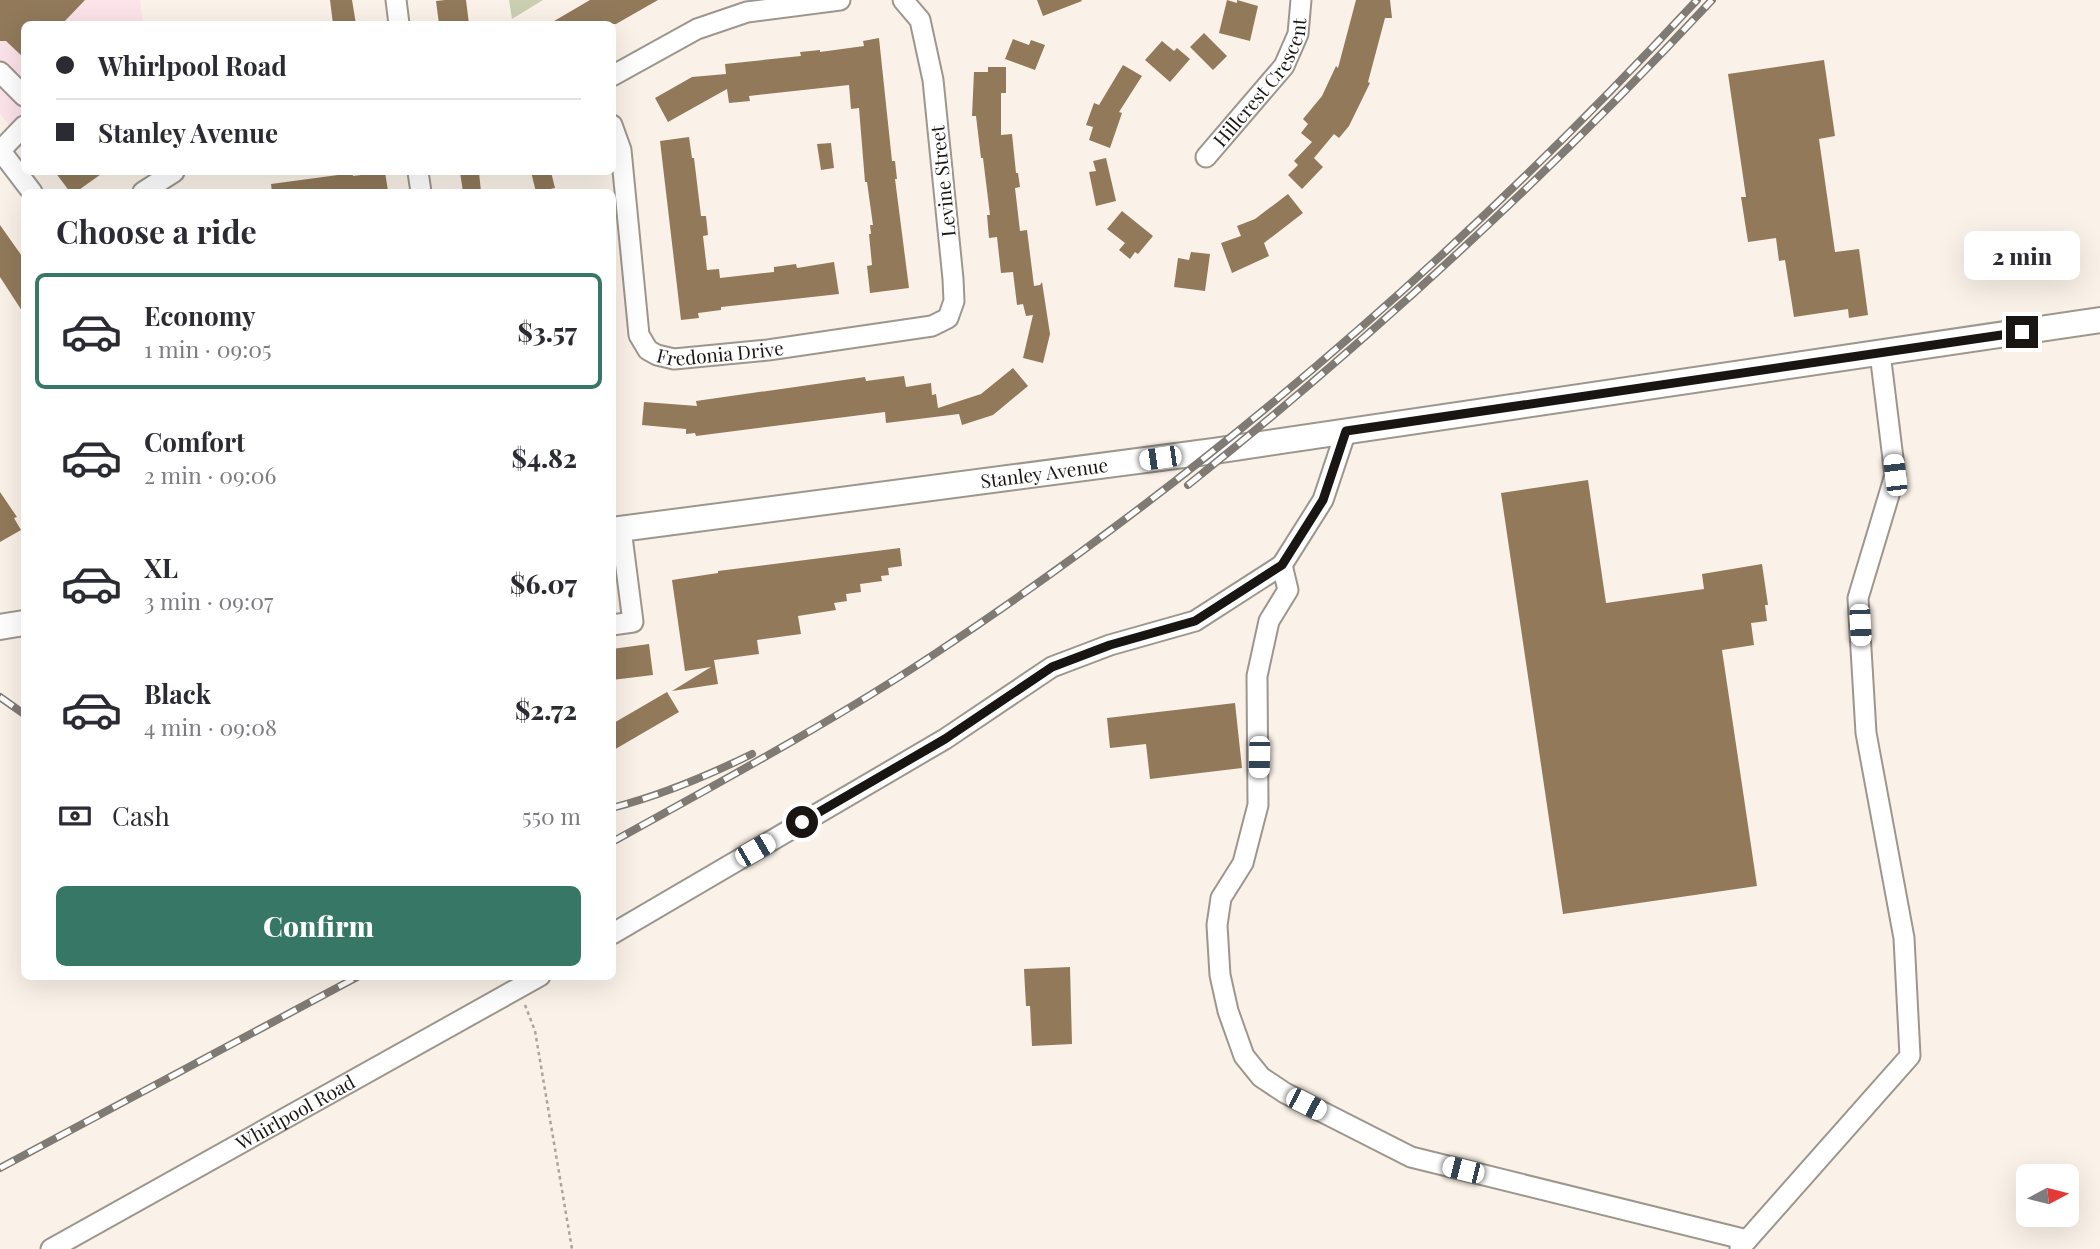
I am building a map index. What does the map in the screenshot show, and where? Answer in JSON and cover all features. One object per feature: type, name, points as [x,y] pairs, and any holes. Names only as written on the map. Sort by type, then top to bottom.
[{"type":"main road","name":"Stanley Avenue","points":[[617,530],[1200,452],[2100,320]]},
{"type":"main road","points":[[0,627],[21,624]]},
{"type":"street","points":[[396,0],[399,21]]},
{"type":"street","points":[[616,74],[697,29],[747,12],[840,0]]},
{"type":"street","name":"Levine Street","points":[[899,331],[932,326],[948,318],[954,301],[953,267],[933,80],[920,20],[903,0]]},
{"type":"street","name":"Hillcrest Crescent","points":[[1206,157],[1284,66],[1298,34],[1301,0]]},
{"type":"street","points":[[0,72],[21,93]]},
{"type":"street","points":[[21,129],[0,150],[30,189]]},
{"type":"street","name":"Fredonia Drive","points":[[616,136],[621,150],[639,335],[648,350],[674,359],[768,350],[899,331]]},
{"type":"street","points":[[148,189],[169,175]]},
{"type":"street","points":[[1282,565],[1289,590],[1269,621],[1258,676],[1258,805],[1243,863],[1222,898],[1217,925],[1220,975],[1228,1011],[1244,1056],[1261,1077],[1285,1093],[1411,1157],[1743,1245],[1910,1056],[1904,938],[1866,733],[1858,598],[1895,475],[1880,353]]},
{"type":"street","points":[[616,932],[945,739],[1052,667],[1110,645],[1195,621],[1282,565],[1323,500],[1346,431]]},
{"type":"street","points":[[616,624],[633,622],[617,530]]},
{"type":"street","name":"Whirlpool Road","points":[[57,1248],[518,983]]},
{"type":"path","points":[[518,983],[535,1031],[572,1249]]},
{"type":"shaded area","points":[[0,0],[140,0],[143,21],[21,21],[21,138],[0,114]]},
{"type":"green space","points":[[509,0],[543,0],[512,19]]},
{"type":"building","points":[[0,0],[85,0],[65,21],[21,21],[21,55],[6,41],[0,41]]},
{"type":"building","points":[[330,0],[352,0],[356,21],[333,21]]},
{"type":"building","points":[[466,0],[469,21],[439,21],[436,1]]},
{"type":"building","points":[[590,0],[658,0],[616,24],[616,21],[554,21]]},
{"type":"building","points":[[1037,0],[1081,0],[1082,1],[1043,16]]},
{"type":"building","points":[[1227,0],[1258,6],[1250,41],[1219,33]]},
{"type":"building","points":[[1356,0],[1390,0],[1392,18],[1385,18],[1368,82],[1370,83],[1349,126],[1339,138],[1334,134],[1314,158],[1323,167],[1302,189],[1288,175],[1298,165],[1294,161],[1312,142],[1301,133],[1308,124],[1303,119],[1322,96],[1336,66],[1338,68]]},
{"type":"building","points":[[1204,33],[1227,56],[1213,70],[1190,47]]},
{"type":"building","points":[[879,38],[909,288],[870,293],[867,266],[872,265],[869,234],[870,225],[873,225],[865,182],[859,108],[851,109],[849,85],[749,96],[750,101],[729,103],[727,89],[668,122],[655,98],[692,77],[726,74],[725,64],[801,56],[800,52],[864,46],[863,41]]},
{"type":"building","points":[[1013,39],[1029,45],[1031,40],[1045,45],[1035,70],[1005,59]]},
{"type":"building","points":[[1162,41],[1174,51],[1177,48],[1190,59],[1170,82],[1145,60]]},
{"type":"building","points":[[1824,60],[1835,136],[1819,139],[1835,252],[1859,249],[1868,315],[1849,318],[1848,309],[1794,317],[1785,260],[1779,261],[1776,238],[1748,242],[1741,197],[1746,197],[1728,74]]},
{"type":"building","points":[[1123,65],[1142,76],[1119,112],[1122,113],[1110,148],[1089,140],[1093,127],[1086,125],[1094,103],[1099,105]]},
{"type":"building","points":[[988,67],[1006,67],[1006,93],[1001,93],[1001,135],[1012,134],[1020,187],[1015,188],[1020,231],[1027,230],[1034,286],[1042,282],[1050,334],[1043,363],[1023,358],[1033,315],[1026,316],[1023,304],[1017,305],[1013,272],[1001,273],[997,237],[989,238],[987,215],[990,215],[983,158],[976,116],[972,116],[974,72],[988,72]]},
{"type":"building","points":[[689,137],[701,216],[706,216],[708,235],[703,236],[707,270],[719,269],[720,278],[774,272],[774,267],[796,264],[797,268],[834,262],[839,294],[721,307],[721,310],[698,313],[699,318],[681,320],[660,141]]},
{"type":"building","points":[[831,143],[834,168],[821,170],[817,144]]},
{"type":"building","points":[[1106,158],[1116,201],[1096,206],[1089,172],[1096,171],[1093,161]]},
{"type":"building","points":[[57,175],[100,175],[80,189],[68,189]]},
{"type":"building","points":[[338,175],[385,175],[388,189],[272,189],[271,184]]},
{"type":"building","points":[[460,175],[479,175],[481,189],[463,189]]},
{"type":"building","points":[[532,175],[552,175],[555,188],[535,189]]},
{"type":"building","points":[[1288,194],[1303,213],[1264,243],[1269,256],[1232,273],[1221,243],[1241,236],[1237,226],[1255,219]]},
{"type":"building","points":[[1122,211],[1153,236],[1138,254],[1135,252],[1130,259],[1119,250],[1125,243],[1107,229]]},
{"type":"building","points":[[0,225],[21,255],[21,309],[0,277]]},
{"type":"building","points":[[1191,252],[1210,254],[1205,291],[1174,287],[1178,258],[1189,260]]},
{"type":"building","points":[[1013,368],[1028,386],[993,415],[962,425],[959,414],[886,423],[885,412],[696,436],[695,433],[686,434],[686,429],[642,425],[644,402],[697,406],[696,401],[865,377],[866,381],[904,376],[906,387],[931,383],[932,395],[936,394],[938,408],[981,394]]},
{"type":"building","points":[[1588,480],[1606,603],[1704,589],[1702,574],[1762,564],[1768,605],[1765,605],[1767,621],[1751,623],[1754,645],[1722,650],[1757,886],[1563,914],[1501,493]]},
{"type":"building","points":[[0,492],[17,517],[14,518],[21,530],[0,542]]},
{"type":"building","points":[[900,548],[902,566],[888,568],[889,575],[881,576],[882,581],[860,584],[861,592],[846,594],[847,601],[834,603],[836,610],[798,616],[801,634],[757,640],[759,654],[714,660],[718,684],[672,691],[711,667],[685,671],[672,580],[718,571]]},
{"type":"building","points":[[649,644],[653,675],[616,680],[616,648]]},
{"type":"building","points":[[667,692],[679,712],[616,749],[616,722]]},
{"type":"building","points":[[1235,703],[1242,768],[1150,779],[1146,744],[1110,748],[1107,718]]},
{"type":"building","points":[[1070,967],[1072,1044],[1032,1046],[1030,1006],[1026,1006],[1024,969]]},
{"type":"railway","points":[[616,840],[897,678],[1039,582],[1141,508],[1336,349],[1430,266],[1521,180],[1697,0]]},
{"type":"railway","points":[[1188,485],[1325,371],[1459,252],[1588,129],[1712,0]]},
{"type":"railway","points":[[0,697],[21,712]]},
{"type":"railway","points":[[616,807],[684,784],[752,754]]},
{"type":"railway","points":[[0,1168],[352,980]]},
{"type":"route","points":[[802,822],[945,739],[1052,667],[1110,645],[1195,621],[1282,565],[1323,500],[1346,431],[2022,332]]}]
